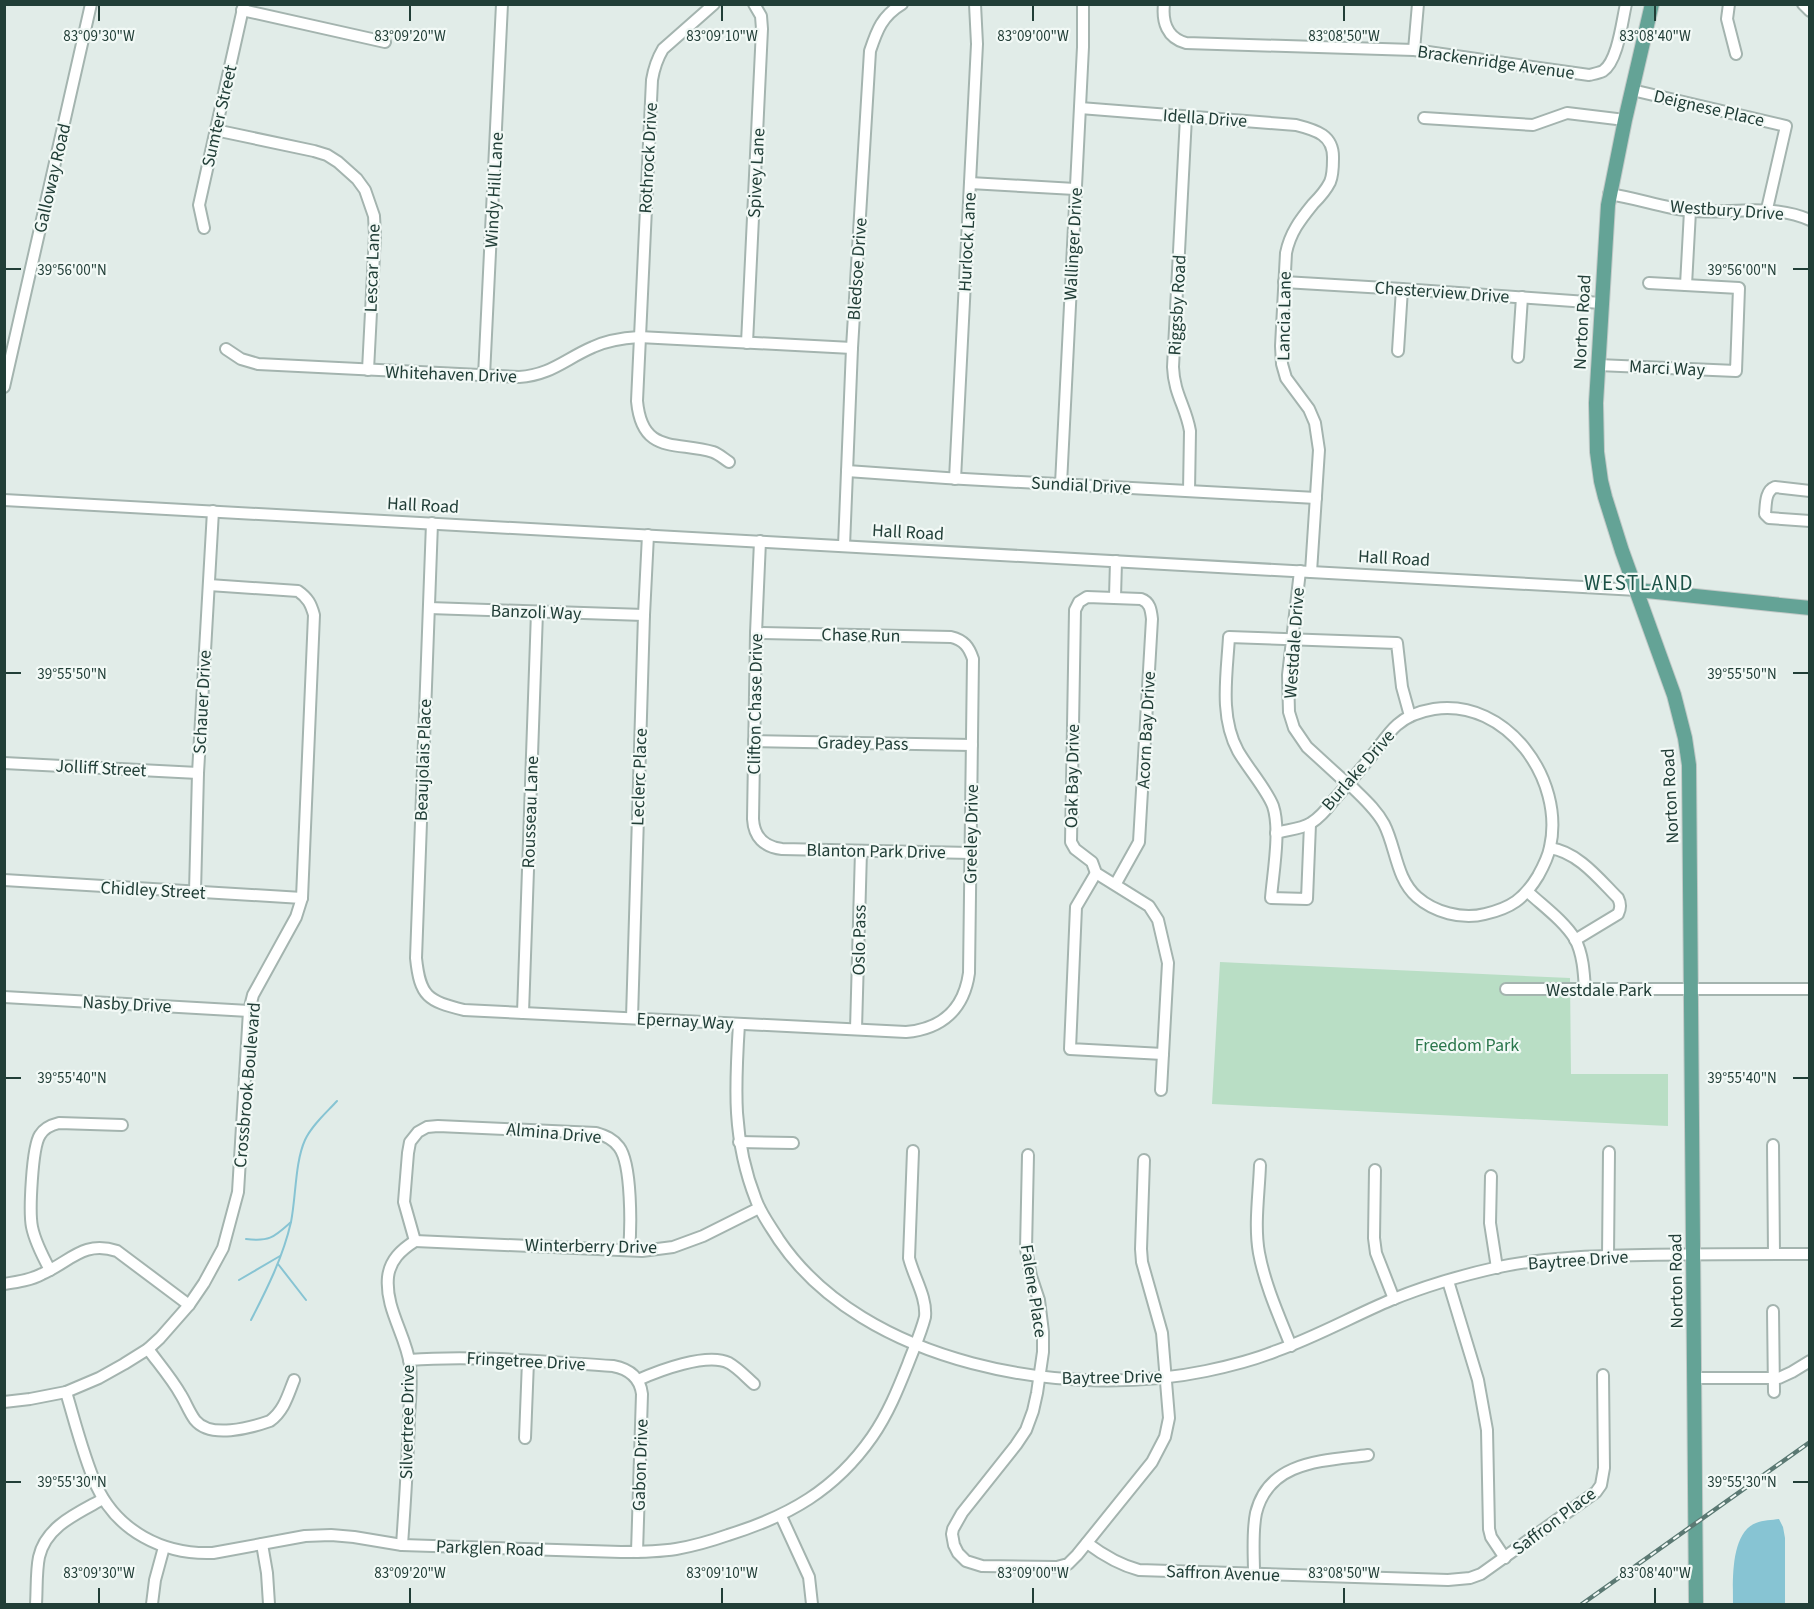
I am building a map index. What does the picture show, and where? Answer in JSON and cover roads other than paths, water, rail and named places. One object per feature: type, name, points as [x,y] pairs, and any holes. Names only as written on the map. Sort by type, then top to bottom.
[{"type":"main road","name":"Norton Road","points":[[1652,4],[1625,120],[1606,222],[1596,403],[1597,452],[1600,481],[1674,695],[1688,755],[1696,1605]]},
{"type":"main road","name":"Hall Road","points":[[1637,590],[1809,608]]},
{"type":"street","name":"Galloway Road","points":[[4,387],[91,4]]},
{"type":"street","name":"Windy Hill Lane","points":[[484,376],[502,4]]},
{"type":"street","name":"Rothrock Drive","points":[[714,4],[663,49],[654,69],[651,88],[637,401],[641,421],[647,431],[663,444],[715,453],[729,462]]},
{"type":"street","name":"Spivey Lane","points":[[747,343],[762,29],[760,16],[754,4]]},
{"type":"street","name":"Bledsoe Drive","points":[[844,546],[852,348],[870,51],[877,28],[892,10],[902,4]]},
{"type":"street","name":"Hurlock Lane","points":[[955,478],[977,44],[975,4]]},
{"type":"street","name":"Wallinger Drive","points":[[1061,484],[1083,47],[1083,4]]},
{"type":"street","points":[[1414,50],[1418,4]]},
{"type":"street","name":"Brackenridge Avenue","points":[[1164,5],[1166,27],[1175,38],[1186,43],[1414,50],[1589,75],[1603,71],[1610,63],[1626,4]]},
{"type":"street","points":[[1729,4],[1727,19],[1736,54]]},
{"type":"street","points":[[1803,4],[1809,11]]},
{"type":"street","points":[[243,7],[385,42]]},
{"type":"street","name":"Sumter Street","points":[[204,228],[199,205],[243,7]]},
{"type":"street","name":"Deignese Place","points":[[1632,90],[1786,126],[1767,209]]},
{"type":"street","name":"Idella Drive","points":[[1080,108],[1296,125],[1313,129],[1328,138]]},
{"type":"street","points":[[1424,118],[1533,125],[1568,113],[1625,120]]},
{"type":"street","name":"Riggsby Road","points":[[1186,117],[1173,367],[1176,391],[1189,422],[1189,491]]},
{"type":"street","name":"Lescar Lane","points":[[215,130],[327,155],[349,170],[365,190],[374,216],[375,235],[368,370]]},
{"type":"street","name":"Lancia Lane","points":[[1305,572],[1316,498],[1319,450],[1315,423],[1309,409],[1286,378],[1282,364],[1284,282],[1288,240],[1302,217],[1330,182],[1334,153],[1328,138]]},
{"type":"street","points":[[970,183],[1075,189]]},
{"type":"street","name":"Westbury Drive","points":[[1610,194],[1690,211],[1767,209],[1782,211],[1809,220]]},
{"type":"street","points":[[1648,283],[1686,285],[1690,211]]},
{"type":"street","name":"Chesterview Drive","points":[[1284,282],[1601,303]]},
{"type":"street","name":"Marci Way","points":[[1598,365],[1736,371],[1739,288],[1686,285]]},
{"type":"street","points":[[1398,351],[1402,289]]},
{"type":"street","points":[[1518,357],[1522,297]]},
{"type":"street","name":"Whitehaven Drive","points":[[226,349],[241,359],[258,364],[484,376],[533,376],[548,372],[594,346],[624,338],[852,348]]},
{"type":"street","name":"Sundial Drive","points":[[847,471],[1316,498]]},
{"type":"street","points":[[1809,492],[1775,487],[1768,492],[1765,514],[1769,518],[1809,521]]},
{"type":"street","name":"Hall Road","points":[[4,500],[1637,590]]},
{"type":"street","name":"Schauer Drive","points":[[195,892],[198,773],[213,511]]},
{"type":"street","name":"Beaujolais Place","points":[[426,996],[416,958],[432,523]]},
{"type":"street","name":"Leclerc Place","points":[[632,1018],[648,535]]},
{"type":"street","name":"Clifton Chase Drive","points":[[760,541],[753,819],[754,830],[760,840],[767,846],[782,849]]},
{"type":"street","points":[[1115,597],[1116,561]]},
{"type":"street","name":"Westdale Drive","points":[[1305,572],[1293,639],[1288,692],[1289,712],[1294,728],[1307,747],[1376,811],[1391,839],[1405,883],[1417,897],[1427,904],[1437,910],[1466,916],[1482,915],[1500,910],[1528,892]]},
{"type":"street","name":"Crossbrook Boulevard","points":[[4,1402],[66,1392],[99,1378],[148,1350],[189,1305],[204,1283],[223,1248],[236,1203],[249,1011],[253,995],[296,917],[302,898],[314,615],[307,597],[298,591],[209,585]]},
{"type":"street","name":"Oak Bay Drive","points":[[1115,597],[1087,597],[1079,602],[1075,610],[1071,842],[1074,849],[1092,862],[1096,873],[1149,906],[1158,920],[1168,963],[1161,1090]]},
{"type":"street","name":"Acorn Bay Drive","points":[[1115,597],[1145,600],[1151,609],[1152,619],[1139,842],[1115,885]]},
{"type":"street","name":"Banzoli Way","points":[[429,608],[644,615]]},
{"type":"street","name":"Rousseau Lane","points":[[523,1013],[537,612]]},
{"type":"street","name":"Chase Run","points":[[756,633],[951,637],[964,643]]},
{"type":"street","points":[[1310,824],[1308,899],[1271,898],[1276,833],[1272,804],[1237,750],[1225,712],[1229,637],[1397,643],[1402,687],[1410,716]]},
{"type":"street","name":"Greeley Drive","points":[[944,1019],[957,1006],[967,983],[974,659],[964,643]]},
{"type":"street","name":"Burlake Drive","points":[[1276,833],[1310,824],[1327,809],[1397,725],[1410,716],[1431,709],[1457,709],[1478,713],[1495,721],[1529,753],[1544,781],[1550,800],[1552,818],[1550,848],[1544,865],[1528,892]]},
{"type":"street","name":"Gradey Pass","points":[[754,741],[972,745]]},
{"type":"street","name":"Jolliff Street","points":[[4,763],[198,773]]},
{"type":"street","points":[[1550,848],[1560,849],[1583,864],[1621,903],[1618,914],[1575,940]]},
{"type":"street","name":"Blanton Park Drive","points":[[782,849],[970,853]]},
{"type":"street","name":"Oslo Pass","points":[[856,1029],[861,851]]},
{"type":"street","points":[[1096,873],[1076,907],[1070,1049],[1163,1054]]},
{"type":"street","name":"Chidley Street","points":[[4,880],[302,898]]},
{"type":"street","points":[[1528,892],[1564,926],[1575,940],[1583,963],[1585,990]]},
{"type":"street","name":"Westdale Park","points":[[1506,989],[1809,988]]},
{"type":"street","name":"Epernay Way","points":[[426,996],[437,1002],[464,1010],[906,1032],[928,1028],[944,1019]]},
{"type":"street","name":"Nasby Drive","points":[[4,997],[249,1011]]},
{"type":"street","name":"Baytree Drive","points":[[739,1024],[735,1090],[740,1142],[759,1208],[789,1255],[828,1294],[861,1318],[892,1335],[952,1357],[1002,1370],[1080,1380],[1141,1380],[1215,1368],[1257,1358],[1291,1346],[1394,1299],[1448,1281],[1497,1268],[1555,1258],[1693,1254],[1809,1254]]},
{"type":"street","points":[[50,1270],[37,1243],[32,1224],[34,1150],[40,1135],[44,1129],[59,1123],[122,1125]]},
{"type":"street","name":"Almina Drive","points":[[415,1241],[404,1202],[410,1142],[418,1132],[427,1127],[449,1126],[596,1132],[610,1138],[621,1149],[624,1159],[630,1200],[629,1250]]},
{"type":"street","points":[[740,1142],[793,1143]]},
{"type":"street","points":[[1773,1145],[1774,1254]]},
{"type":"street","name":"Parkglen Road","points":[[66,1392],[90,1469],[103,1499],[131,1529],[145,1539],[164,1547],[197,1553],[213,1553],[305,1536],[331,1535],[402,1545],[637,1552],[676,1549],[705,1543],[781,1516],[824,1488],[849,1466],[871,1438],[893,1402],[923,1326],[926,1308],[909,1258],[913,1151]]},
{"type":"street","points":[[1608,1256],[1609,1152]]},
{"type":"street","name":"Falene Place","points":[[1028,1155],[1026,1249],[1042,1314],[1043,1352],[1040,1376],[1033,1411],[1026,1430],[962,1513],[953,1529],[954,1545],[966,1561],[982,1566],[1057,1568],[1068,1564],[1087,1543]]},
{"type":"street","points":[[1087,1543],[1152,1462],[1165,1437],[1170,1418],[1162,1334],[1142,1262],[1144,1160]]},
{"type":"street","points":[[1260,1165],[1257,1227],[1259,1252],[1264,1277],[1291,1346]]},
{"type":"street","points":[[1375,1170],[1374,1238],[1376,1253],[1394,1299]]},
{"type":"street","points":[[1491,1176],[1490,1223],[1497,1268]]},
{"type":"street","name":"Winterberry Drive","points":[[415,1241],[642,1251],[673,1247],[703,1236],[759,1208]]},
{"type":"street","name":"Silvertree Drive","points":[[402,1545],[407,1479],[409,1360],[388,1299],[388,1286],[392,1263],[405,1247],[415,1241]]},
{"type":"street","points":[[4,1284],[40,1276],[88,1249],[107,1248],[117,1251],[189,1305]]},
{"type":"street","points":[[1448,1281],[1478,1380],[1487,1430],[1489,1529],[1491,1537],[1505,1558]]},
{"type":"street","points":[[1773,1311],[1774,1392]]},
{"type":"street","points":[[148,1350],[175,1385],[193,1418],[203,1427],[211,1430],[225,1431],[270,1421],[284,1406],[294,1380]]},
{"type":"street","name":"Fringetree Drive","points":[[409,1360],[449,1357],[613,1366],[622,1367],[638,1380]]},
{"type":"street","points":[[638,1380],[670,1366],[718,1360],[728,1362],[754,1384]]},
{"type":"street","points":[[525,1438],[528,1361]]},
{"type":"street","points":[[1695,1378],[1774,1378],[1792,1372],[1809,1361]]},
{"type":"street","name":"Saffron Place","points":[[1505,1558],[1590,1497],[1601,1485],[1604,1468],[1603,1375]]},
{"type":"street","name":"Gabon Drive","points":[[637,1552],[642,1394],[638,1380]]},
{"type":"street","points":[[1254,1574],[1257,1512],[1265,1493],[1279,1476],[1298,1466],[1368,1455]]},
{"type":"street","points":[[36,1605],[39,1557],[46,1541],[54,1529],[66,1520],[103,1499]]},
{"type":"street","points":[[781,1516],[809,1577],[812,1605]]},
{"type":"street","name":"Saffron Avenue","points":[[1087,1543],[1126,1567],[1139,1570],[1460,1579],[1481,1574],[1505,1558]]},
{"type":"street","points":[[262,1544],[269,1605]]},
{"type":"street","points":[[153,1605],[155,1580],[164,1547]]},
{"type":"water","points":[[1779,1519],[1785,1538],[1785,1604],[1733,1604],[1735,1559],[1741,1537],[1748,1528],[1756,1523]]},
{"type":"waterway","points":[[251,1320],[274,1272],[288,1235],[299,1159],[305,1140],[315,1124],[337,1101]]},
{"type":"waterway","points":[[246,1239],[266,1239],[291,1222]]},
{"type":"waterway","points":[[239,1280],[280,1256]]},
{"type":"waterway","points":[[278,1264],[306,1300]]},
{"type":"railway","points":[[1582,1604],[1810,1442]]},
{"type":"district","name":"WESTLAND","points":[[1639,583]]},
{"type":"park label","name":"Freedom Park","points":[[1467,1045]]}]
